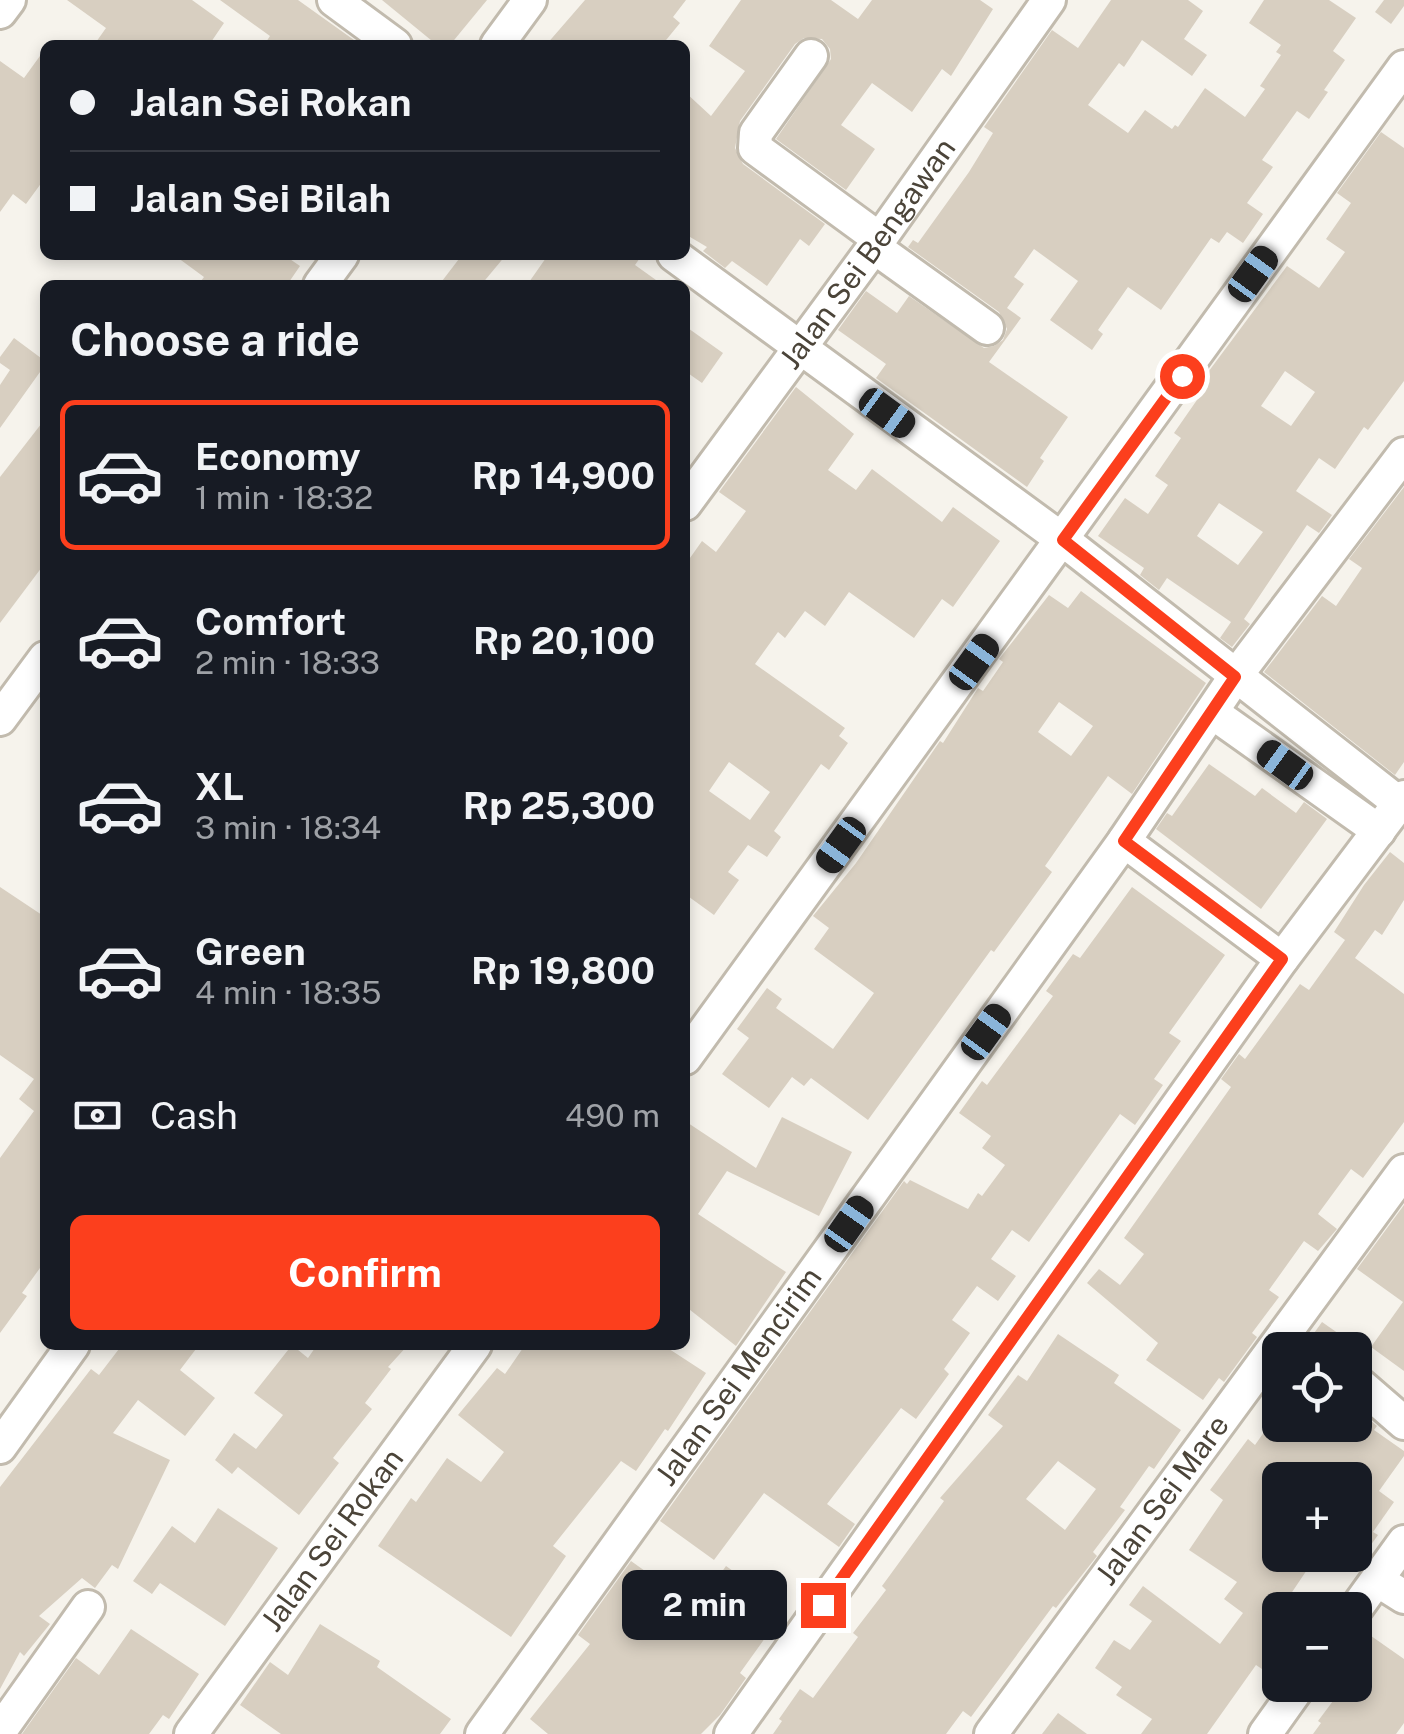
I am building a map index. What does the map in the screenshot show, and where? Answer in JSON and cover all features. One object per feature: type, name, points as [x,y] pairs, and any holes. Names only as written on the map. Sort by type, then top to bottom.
[{"type":"street","points":[[0,12],[9,0]]},
{"type":"street","points":[[334,0],[388,40]]},
{"type":"street","points":[[501,40],[530,0]]},
{"type":"street","name":"Jalan Sei Bengawan","points":[[690,497],[1049,0]]},
{"type":"street","points":[[811,56],[756,134],[756,148],[987,328]]},
{"type":"street","points":[[690,1051],[1404,68]]},
{"type":"street","points":[[681,260],[1063,540],[1235,677],[1402,802],[1282,959],[732,1734]]},
{"type":"street","name":"Jalan Sei Mencirim","points":[[482,1734],[1124,841],[1235,677],[1404,454]]},
{"type":"street","points":[[0,719],[40,665]]},
{"type":"street","points":[[1212,713],[1379,831]]},
{"type":"street","points":[[1124,841],[1282,959]]},
{"type":"street","name":"Jalan Sei Mare","points":[[991,1734],[1404,1172]]},
{"type":"street","points":[[0,1447],[70,1350]]},
{"type":"street","name":"Jalan Sei Rokan","points":[[191,1734],[471,1350]]},
{"type":"street","points":[[1372,1395],[1404,1423]]},
{"type":"street","points":[[1391,1588],[1404,1542]]},
{"type":"street","points":[[0,1731],[88,1608]]},
{"type":"street","points":[[1265,1734],[1288,1702]]},
{"type":"building","points":[[67,0],[192,0],[224,23],[212,40],[98,40],[106,28]]},
{"type":"building","points":[[220,0],[298,0],[354,40],[267,40],[270,36]]},
{"type":"building","points":[[382,0],[487,0],[454,40],[431,40]]},
{"type":"building","points":[[585,0],[686,0],[673,17],[680,23],[666,40],[550,40]]},
{"type":"building","points":[[741,0],[831,0],[858,19],[872,0],[980,0],[993,9],[951,76],[942,69],[912,112],[872,83],[841,125],[875,149],[846,190],[776,139],[831,59],[830,49],[822,39],[804,38],[795,44],[740,121],[735,148],[743,164],[825,224],[809,246],[800,239],[767,286],[732,261],[725,268],[703,251],[707,247],[690,237],[690,97],[711,116],[745,71],[709,46]]},
{"type":"building","points":[[1111,0],[1188,0],[1203,11],[1184,39],[1207,55],[1192,76],[1142,40],[1124,67],[1119,63],[1088,105],[1128,133],[1145,110],[1172,129],[1178,127],[1205,88],[1245,117],[1265,89],[1260,86],[1281,55],[1276,52],[1281,45],[1249,23],[1264,0],[1329,0],[1356,18],[1333,51],[1345,60],[1324,90],[1328,92],[1309,119],[1297,111],[1262,160],[1273,167],[1247,203],[1263,214],[1243,243],[1227,232],[1219,243],[1211,238],[1161,310],[1128,287],[1098,330],[1103,334],[1092,350],[1050,320],[1078,281],[1034,249],[1014,277],[1024,284],[1007,308],[1021,318],[989,362],[1068,417],[1040,458],[1044,461],[1027,487],[876,378],[886,364],[838,330],[866,291],[897,313],[909,296],[984,348],[1003,340],[1007,329],[999,312],[908,247],[913,240],[918,243],[969,172],[993,133],[984,127],[1052,30],[1078,48]]},
{"type":"building","points":[[1384,0],[1404,0],[1391,24],[1375,12]]},
{"type":"building","points":[[40,56],[40,185],[26,204],[13,194],[0,212],[0,61],[24,78]]},
{"type":"building","points":[[1381,132],[1404,148],[1404,381],[1368,430],[1364,427],[1335,469],[1319,458],[1296,491],[1332,515],[1319,533],[1307,525],[1244,619],[1250,624],[1232,647],[1220,638],[1231,622],[1167,578],[1159,590],[1140,575],[1144,568],[1098,536],[1125,498],[1148,514],[1168,485],[1155,476],[1181,438],[1174,433],[1206,387],[1200,383],[1287,266],[1319,288],[1345,252],[1326,239],[1351,203],[1337,193]],"holes":[[[1285,371],[1315,392],[1291,426],[1261,406]],[[1219,503],[1263,532],[1238,565],[1197,536]]]},
{"type":"building","points":[[181,260],[291,260],[300,266],[290,280],[202,280],[204,277]]},
{"type":"building","points":[[458,260],[502,260],[485,280],[443,280]]},
{"type":"building","points":[[544,260],[638,260],[635,265],[656,280],[530,280]]},
{"type":"building","points":[[690,330],[723,353],[702,383],[690,375]]},
{"type":"building","points":[[14,338],[40,357],[40,372],[0,428],[0,385],[10,370],[0,363]]},
{"type":"building","points":[[796,387],[854,434],[828,470],[856,490],[872,469],[942,522],[953,507],[1000,541],[953,607],[942,599],[914,638],[849,592],[825,626],[805,611],[785,638],[778,632],[755,664],[845,728],[839,736],[848,743],[829,770],[821,764],[774,831],[781,837],[767,857],[748,845],[728,872],[739,880],[714,915],[690,898],[690,558],[702,541],[716,552],[746,511],[719,492]],"holes":[[[729,762],[770,792],[750,820],[709,791]]]},
{"type":"building","points":[[40,425],[40,570],[0,623],[0,477]]},
{"type":"building","points":[[1404,487],[1404,762],[1395,775],[1264,672],[1322,596],[1336,606],[1362,568],[1349,559]]},
{"type":"building","points":[[1081,591],[1206,683],[1132,794],[1108,776],[1045,866],[1052,872],[868,1120],[811,1078],[804,1086],[792,1077],[769,1108],[722,1074],[749,1038],[737,1029],[767,988],[782,999],[776,1008],[833,1049],[874,993],[814,949],[829,928],[813,916],[856,863],[940,741],[943,743],[978,688],[983,691],[1003,662],[999,659],[1049,595],[1068,608]],"holes":[[[1059,702],[1093,726],[1071,756],[1038,732]]]},
{"type":"building","points":[[1209,764],[1255,796],[1262,788],[1296,813],[1304,802],[1327,819],[1261,909],[1156,829],[1167,813],[1172,816]]},
{"type":"building","points":[[1390,852],[1404,863],[1404,900],[1382,935],[1375,930],[1355,958],[1404,994],[1404,1122],[1363,1178],[1351,1169],[1318,1214],[1337,1229],[1318,1251],[1304,1241],[1269,1290],[1279,1297],[1252,1333],[1257,1337],[1224,1382],[1219,1378],[1203,1400],[1146,1360],[1158,1343],[1087,1283],[1099,1269],[1120,1285],[1144,1254],[1124,1238],[1231,1087],[1221,1079],[1239,1054],[1245,1059],[1300,984],[1309,990],[1345,940],[1334,932]]},
{"type":"building","points":[[0,887],[40,914],[40,1268],[22,1293],[27,1296],[0,1333],[0,1158],[34,1111],[19,1099],[34,1079],[0,1055]]},
{"type":"building","points":[[1132,887],[1225,955],[1169,1033],[1181,1041],[1154,1079],[1163,1085],[1135,1125],[1120,1114],[1029,1242],[1012,1230],[991,1259],[1016,1276],[998,1301],[977,1286],[952,1320],[970,1333],[944,1369],[949,1374],[916,1419],[901,1408],[827,1504],[855,1524],[839,1547],[764,1493],[714,1560],[660,1521],[904,1181],[907,1184],[910,1180],[968,1209],[978,1193],[982,1196],[1005,1165],[982,1148],[991,1136],[959,1113],[982,1081],[987,1085],[1053,996],[1046,991],[1073,954],[1080,958]]},
{"type":"building","points":[[782,1117],[852,1152],[819,1216],[727,1171],[698,1214],[786,1272],[736,1346],[690,1310],[690,1124],[756,1168]]},
{"type":"building","points":[[1404,1205],[1404,1371],[1372,1348],[1403,1302],[1357,1269]]},
{"type":"building","points":[[1322,1322],[1336,1332],[1315,1332]]},
{"type":"building","points":[[1058,1334],[1119,1375],[1114,1383],[1181,1430],[1154,1469],[1149,1466],[1120,1507],[1125,1510],[1093,1552],[1097,1556],[1056,1608],[1053,1606],[971,1717],[963,1711],[946,1734],[773,1734],[800,1689],[813,1698],[858,1637],[853,1633],[944,1501],[940,1498],[1003,1426],[988,1415],[1018,1375],[1027,1381]],"holes":[[[1058,1461],[1096,1489],[1065,1530],[1026,1499]]]},
{"type":"building","points":[[118,1350],[195,1350],[180,1370],[215,1398],[185,1436],[138,1400],[113,1433],[170,1460],[118,1569],[112,1565],[95,1588],[82,1578],[39,1616],[50,1624],[24,1656],[20,1652],[0,1689],[0,1487],[91,1369],[99,1375]]},
{"type":"building","points":[[288,1350],[298,1350],[308,1358],[314,1350],[403,1350],[365,1403],[372,1409],[333,1458],[339,1463],[299,1515],[238,1467],[232,1474],[215,1460],[234,1433],[256,1449],[283,1415],[254,1393]]},
{"type":"building","points":[[522,1350],[671,1350],[706,1373],[636,1471],[621,1461],[553,1546],[566,1556],[511,1637],[378,1546],[411,1498],[416,1502],[447,1458],[481,1482],[504,1452],[458,1415],[497,1368],[505,1374]]},
{"type":"building","points":[[1372,1422],[1377,1426],[1374,1430],[1404,1451],[1379,1491],[1394,1502],[1373,1532],[1378,1535],[1372,1543],[1372,1462],[1262,1462],[1262,1572],[1306,1572],[1292,1592],[1262,1592],[1262,1669],[1256,1665],[1207,1734],[1141,1734],[1152,1719],[1116,1695],[1122,1687],[1095,1668],[1114,1640],[1130,1650],[1152,1621],[1129,1605],[1143,1586],[1220,1644],[1243,1613],[1224,1599],[1237,1582],[1189,1550],[1223,1500],[1210,1490],[1248,1439],[1255,1445],[1262,1435],[1262,1442],[1372,1442]]},
{"type":"building","points":[[218,1508],[278,1548],[225,1626],[160,1583],[152,1594],[133,1581],[172,1526],[195,1543]]},
{"type":"building","points":[[631,1561],[666,1586],[642,1619],[673,1640],[726,1566],[765,1594],[753,1609],[775,1624],[740,1673],[746,1678],[701,1734],[548,1734],[530,1719],[590,1644],[578,1635]]},
{"type":"building","points":[[320,1624],[380,1661],[377,1667],[451,1719],[440,1734],[281,1734],[240,1705],[270,1662],[288,1675]]},
{"type":"building","points":[[131,1629],[199,1674],[169,1719],[163,1715],[149,1734],[22,1734],[76,1658],[99,1675]]},
{"type":"building","points":[[1372,1637],[1404,1659],[1404,1723],[1396,1734],[1313,1734],[1321,1723],[1318,1721],[1332,1702],[1372,1702]]},
{"type":"building","points":[[1058,1713],[1087,1734],[1042,1734]]},
{"type":"route","points":[[823,1605],[1282,959],[1124,841],[1235,677],[1063,540],[1182,376]]}]
